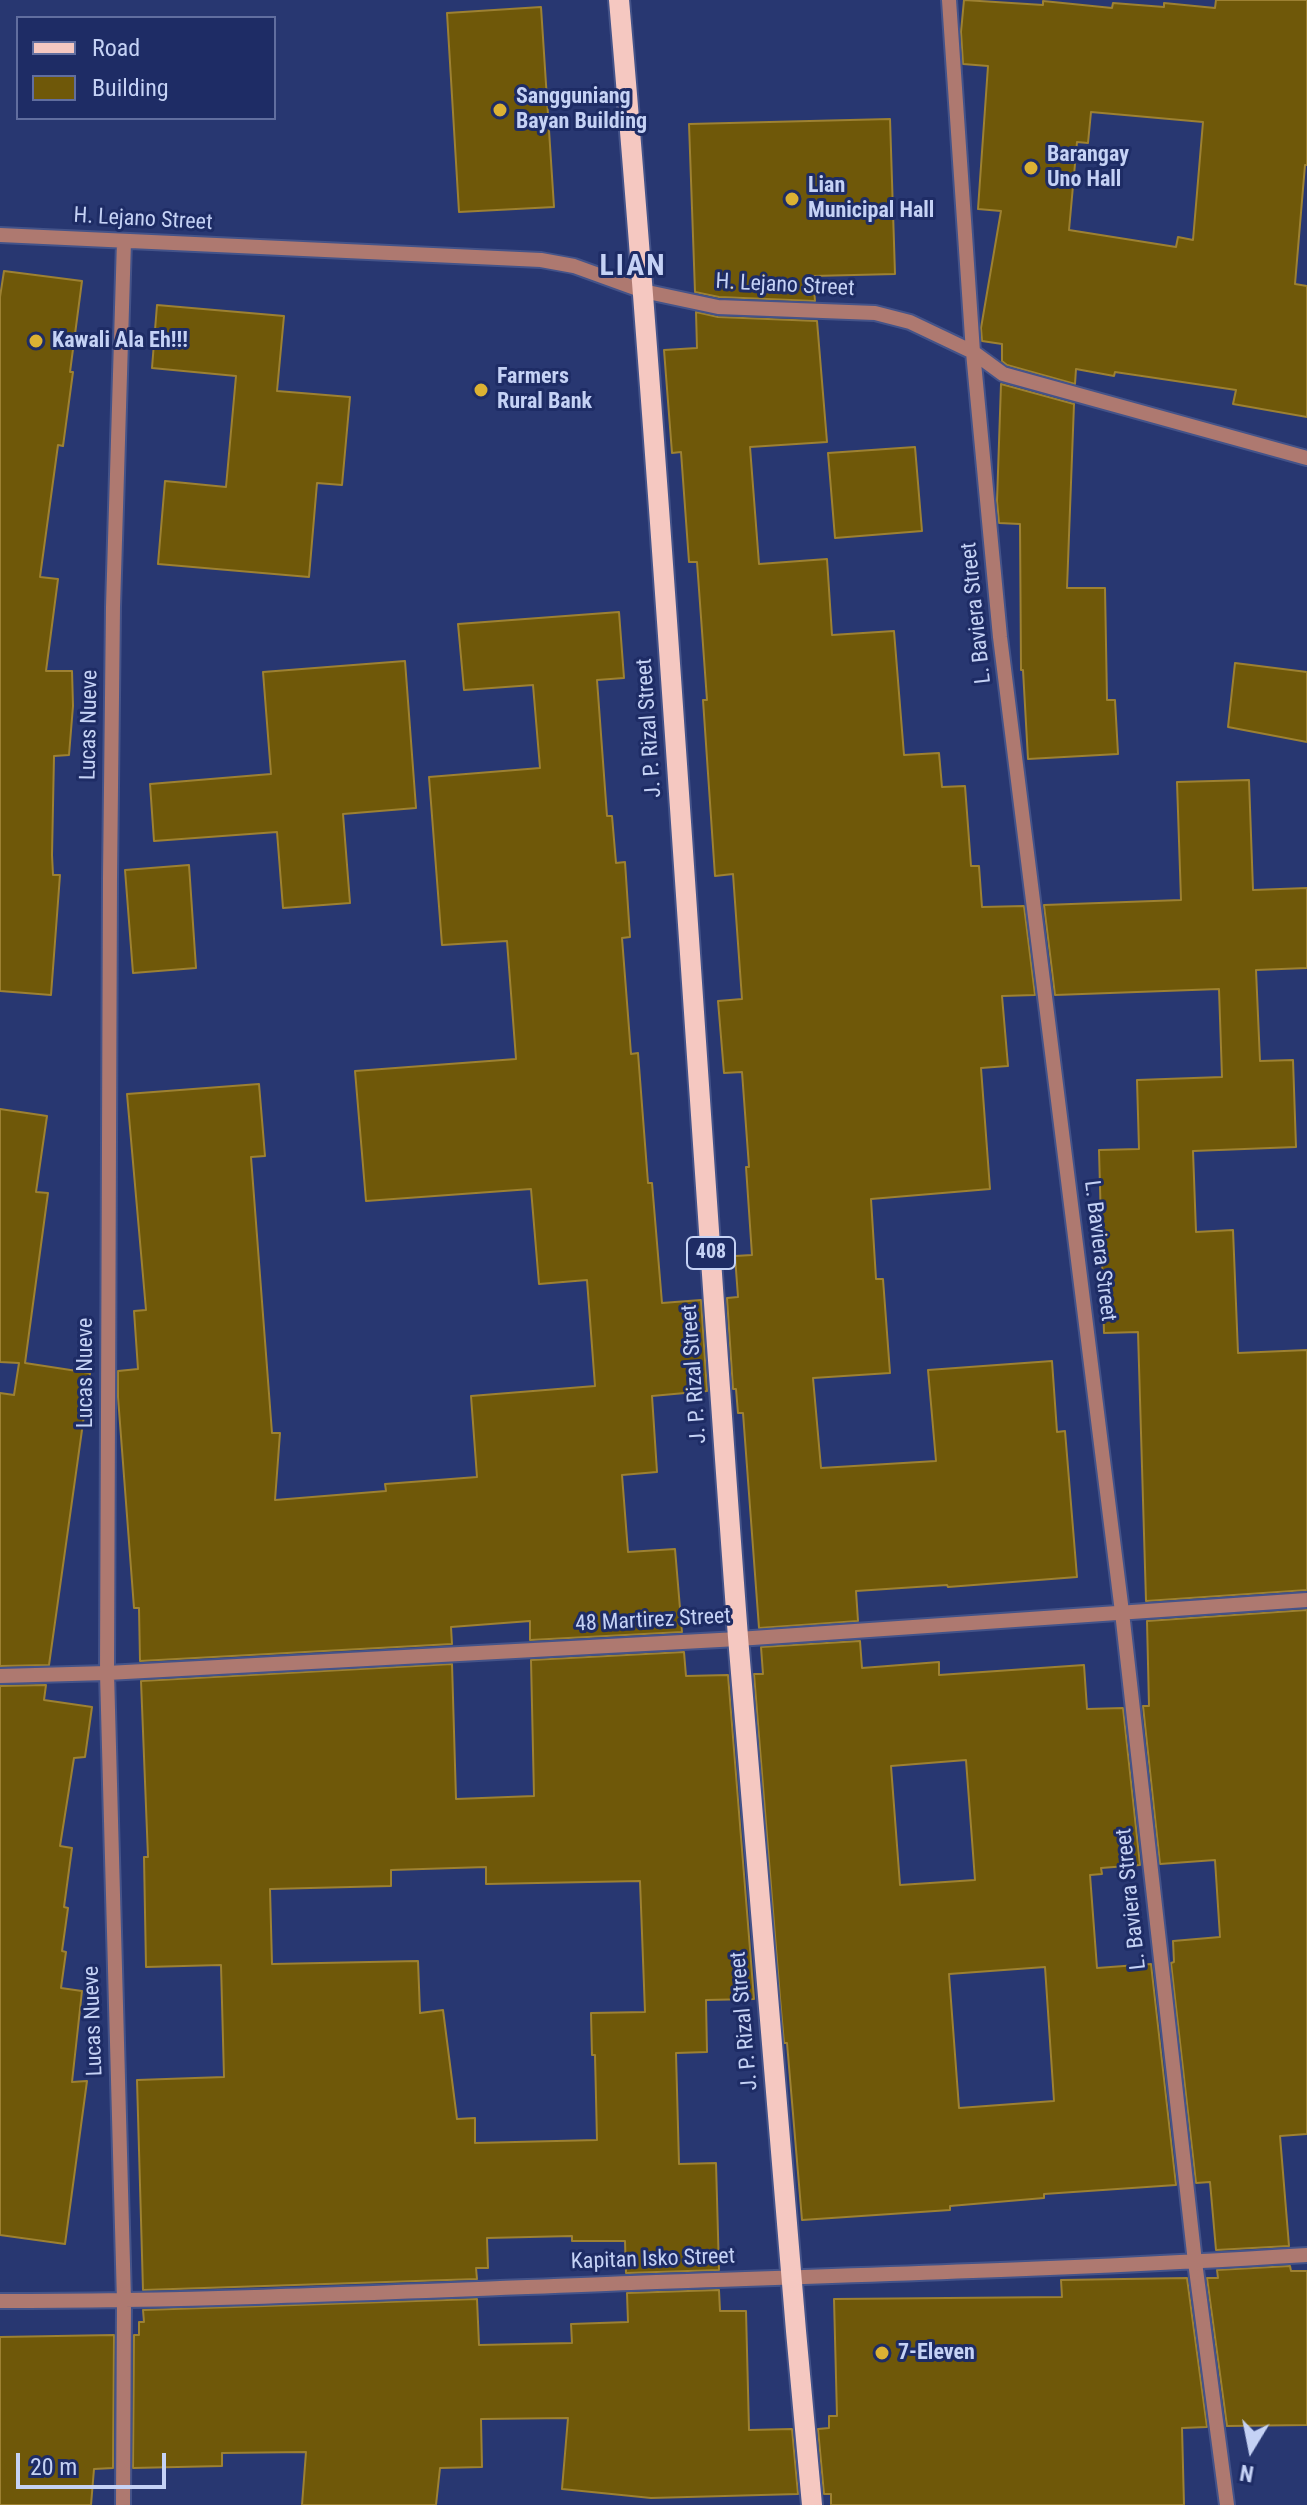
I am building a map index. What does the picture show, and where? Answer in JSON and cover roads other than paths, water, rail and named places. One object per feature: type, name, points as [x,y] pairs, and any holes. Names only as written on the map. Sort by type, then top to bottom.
[{"type":"main road","name":"J. P. Rizal Street","points":[[619,0],[643,291],[738,1639],[812,2505]]},
{"type":"street","name":"L. Baviera Street","points":[[949,0],[973,352],[1002,653],[1122,1612],[1195,2262],[1227,2505]]},
{"type":"street","name":"H. Lejano Street","points":[[0,235],[541,260],[574,266],[643,291],[718,307],[875,313],[910,322],[973,352],[1003,374],[1307,458]]},
{"type":"street","name":"Lucas Nueve","points":[[123,2505],[124,2301],[107,1673],[113,607],[124,241]]},
{"type":"street","name":"48 Martirez Street","points":[[0,1676],[738,1639],[1307,1600]]},
{"type":"street","name":"Kapitan Isko Street","points":[[0,2301],[124,2301],[1195,2262],[1307,2255]]},
{"type":"place","name":"Sangguniang Bayan Building","points":[[500,110]]},
{"type":"place","name":"Barangay Uno Hall","points":[[1031,168]]},
{"type":"place","name":"Lian Municipal Hall","points":[[792,199]]},
{"type":"place","name":"Kawali Ala Eh!!!","points":[[36,341]]},
{"type":"place","name":"Farmers Rural Bank","points":[[481,390]]},
{"type":"place","name":"7-Eleven","points":[[882,2353]]},
{"type":"district","name":"LIAN","points":[[633,267]]}]
